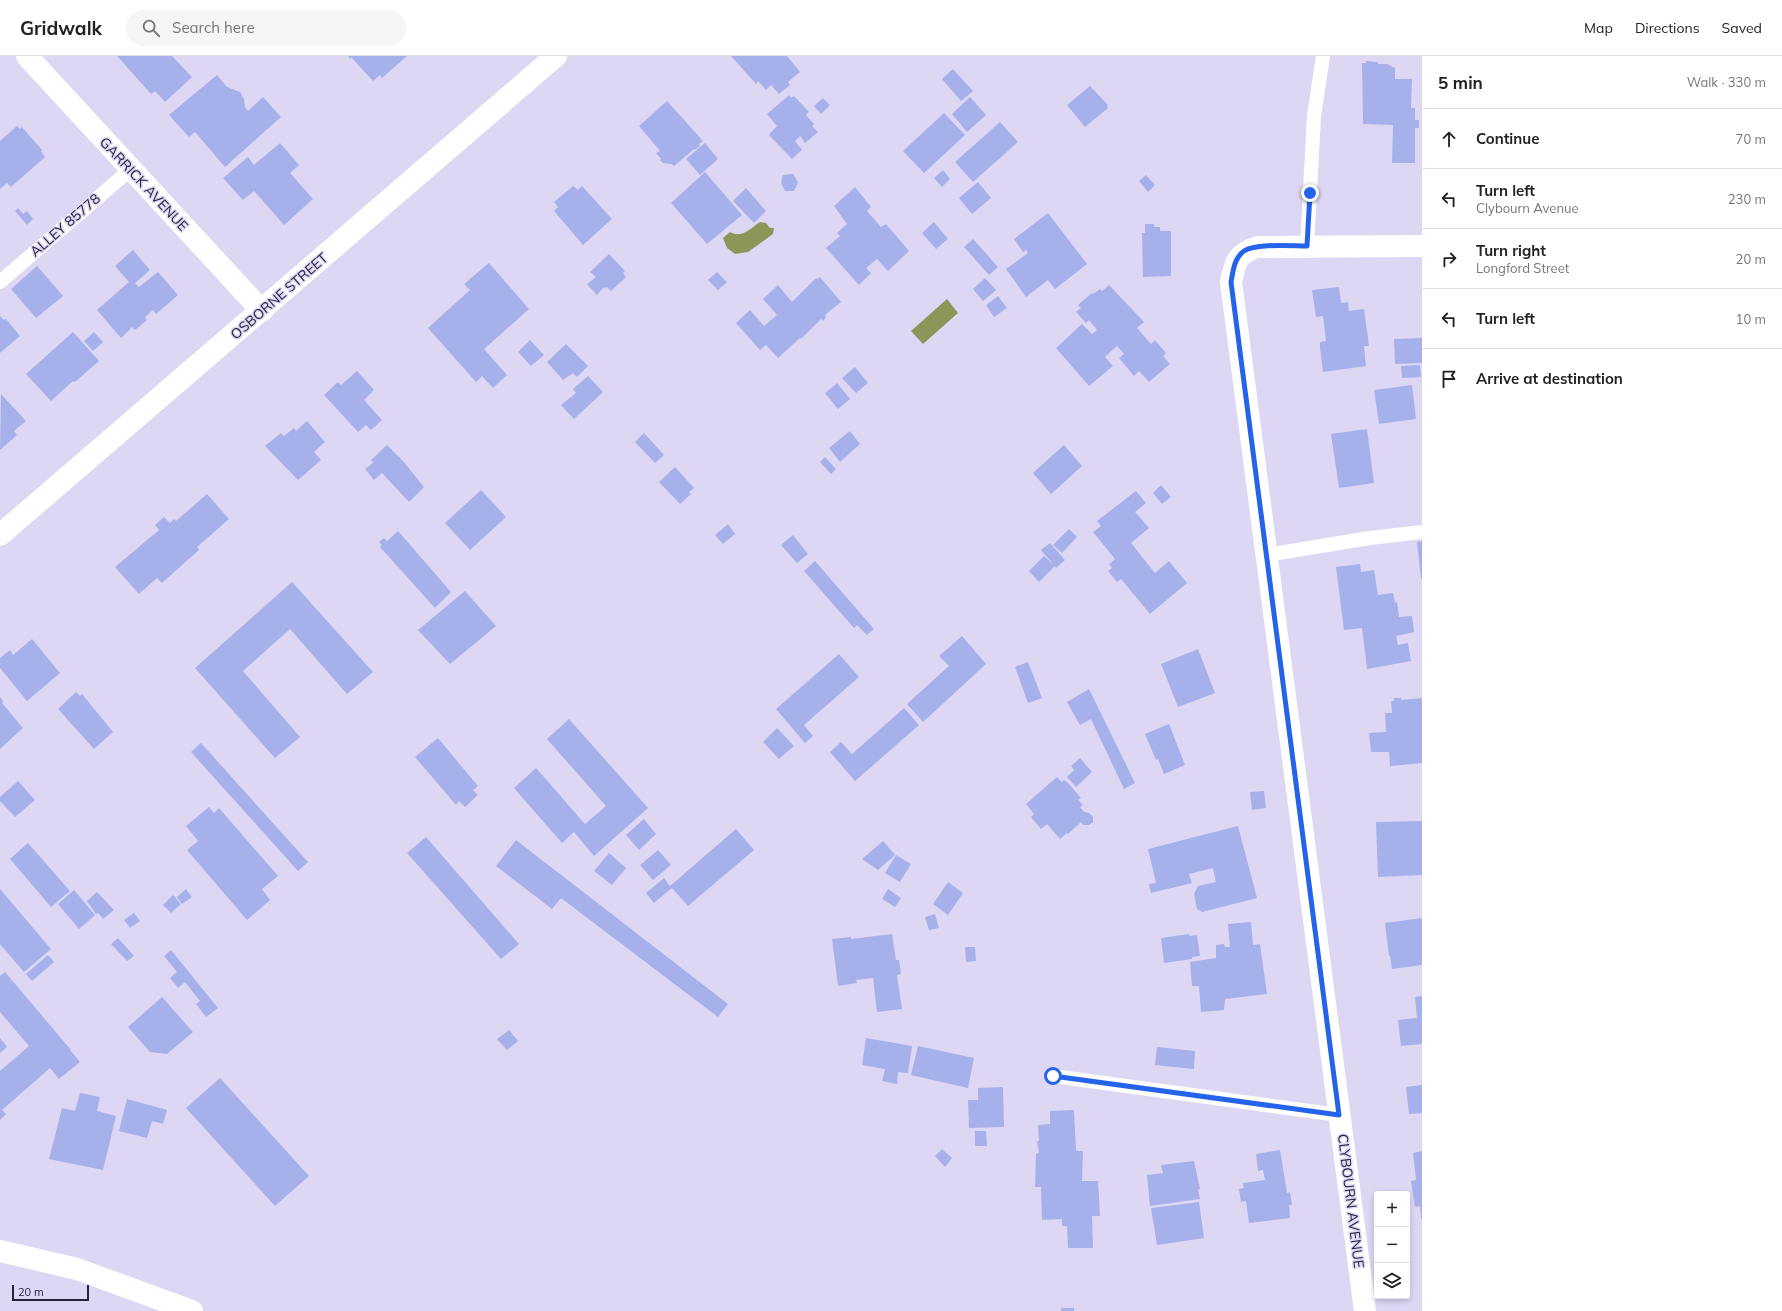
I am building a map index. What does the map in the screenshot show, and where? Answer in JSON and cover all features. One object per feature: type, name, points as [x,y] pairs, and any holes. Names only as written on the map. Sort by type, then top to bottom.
[{"type":"street","name":"GARRICK AVENUE","points":[[27,56],[262,311]]},
{"type":"street","name":"OSBORNE STREET","points":[[0,535],[262,311],[556,56]]},
{"type":"street","points":[[1307,246],[1422,246]]},
{"type":"street","name":"CLYBOURN AVENUE","points":[[1307,246],[1258,247],[1244,251],[1234,264],[1231,282],[1365,1311]]},
{"type":"street","points":[[0,1251],[77,1269],[192,1311]]},
{"type":"lane","points":[[1307,246],[1314,116],[1323,56]]},
{"type":"lane","name":"ALLEY 85778","points":[[0,282],[131,169]]},
{"type":"lane","points":[[1266,555],[1370,538],[1422,532]]},
{"type":"lane","points":[[1053,1076],[1339,1115]]},
{"type":"shaded area","points":[[760,222],[766,223],[770,228],[774,228],[773,234],[748,252],[735,254],[727,248],[723,238],[730,232],[738,234],[746,232]]},
{"type":"shaded area","points":[[947,299],[958,313],[923,344],[911,331]]},
{"type":"building","points":[[117,56],[172,56],[192,77],[165,102],[155,91],[151,94]]},
{"type":"building","points":[[348,56],[407,56],[382,78],[380,75],[373,81],[351,57],[350,59]]},
{"type":"building","points":[[731,56],[787,56],[800,72],[788,82],[790,85],[779,94],[771,85],[766,90],[758,81],[756,84]]},
{"type":"building","points":[[1366,61],[1378,62],[1378,64],[1387,64],[1395,68],[1395,79],[1412,79],[1411,108],[1415,108],[1415,120],[1419,120],[1419,128],[1415,128],[1415,163],[1392,163],[1393,125],[1363,124],[1362,63],[1366,63]]},
{"type":"building","points":[[953,69],[973,91],[961,101],[942,79]]},
{"type":"building","points":[[217,75],[227,87],[240,92],[244,99],[245,107],[248,111],[263,97],[281,117],[225,167],[195,132],[189,137],[169,115]]},
{"type":"building","points":[[1090,86],[1108,105],[1108,108],[1085,127],[1067,105]]},
{"type":"building","points":[[789,95],[791,98],[794,96],[809,112],[806,115],[814,124],[812,126],[818,132],[805,143],[800,136],[795,141],[802,150],[792,159],[769,135],[777,126],[767,114]]},
{"type":"building","points":[[970,97],[986,115],[967,132],[952,114]]},
{"type":"building","points":[[823,98],[830,105],[821,114],[814,106]]},
{"type":"building","points":[[667,101],[703,141],[699,144],[700,146],[695,150],[694,149],[674,166],[663,163],[660,160],[661,159],[656,153],[660,151],[639,126]]},
{"type":"building","points":[[944,113],[965,135],[924,173],[903,151]]},
{"type":"building","points":[[1000,122],[1018,142],[973,182],[955,162]]},
{"type":"building","points":[[17,126],[20,129],[22,127],[42,150],[41,151],[45,157],[11,187],[7,183],[0,189],[0,141]]},
{"type":"building","points":[[280,143],[299,165],[290,173],[313,199],[284,225],[254,191],[243,200],[223,178],[248,157],[254,165]]},
{"type":"building","points":[[705,143],[718,159],[700,175],[686,159]]},
{"type":"building","points":[[943,170],[950,179],[942,187],[934,178]]},
{"type":"building","points":[[705,172],[742,215],[707,244],[671,203]]},
{"type":"building","points":[[793,174],[798,182],[794,191],[785,191],[781,183],[783,175]]},
{"type":"building","points":[[1146,175],[1155,185],[1148,192],[1139,181]]},
{"type":"building","points":[[978,182],[991,198],[972,214],[959,198]]},
{"type":"building","points":[[573,186],[578,190],[582,186],[612,219],[583,245],[554,211],[558,207],[554,202]]},
{"type":"building","points":[[855,187],[871,207],[867,211],[881,227],[886,224],[909,251],[888,271],[877,259],[866,268],[871,273],[859,285],[826,248],[840,236],[837,233],[847,224],[834,206]]},
{"type":"building","points":[[746,188],[766,211],[754,223],[733,201]]},
{"type":"building","points":[[18,208],[23,214],[27,211],[33,219],[27,225],[15,211]]},
{"type":"building","points":[[1048,213],[1087,264],[1055,289],[1048,280],[1026,297],[1006,269],[1028,253],[1026,250],[1023,252],[1014,239]]},
{"type":"building","points":[[934,222],[948,239],[936,249],[922,233]]},
{"type":"building","points":[[1145,224],[1154,224],[1154,227],[1160,227],[1160,231],[1171,231],[1171,276],[1143,277],[1142,233],[1145,233]]},
{"type":"building","points":[[973,239],[998,267],[989,275],[964,247]]},
{"type":"building","points":[[133,250],[150,270],[135,283],[139,287],[158,272],[178,295],[156,314],[153,310],[145,317],[147,320],[135,330],[132,327],[121,338],[97,310],[129,282],[115,266]]},
{"type":"building","points":[[609,254],[625,271],[623,273],[626,277],[611,291],[607,287],[605,289],[604,287],[597,295],[587,284],[596,277],[590,272]]},
{"type":"building","points":[[489,263],[529,309],[484,349],[507,375],[493,388],[482,376],[476,382],[428,328],[470,290],[464,284]]},
{"type":"building","points":[[37,266],[63,296],[36,318],[11,289]]},
{"type":"building","points":[[717,272],[727,282],[718,290],[708,280]]},
{"type":"building","points":[[820,277],[841,302],[825,315],[826,317],[823,321],[821,319],[801,339],[800,338],[778,358],[766,345],[760,350],[736,323],[750,310],[764,326],[777,315],[763,299],[778,285],[792,302],[816,278],[817,279]]},
{"type":"building","points":[[985,278],[996,290],[983,301],[973,289]]},
{"type":"building","points":[[1109,285],[1144,322],[1137,328],[1151,344],[1155,340],[1166,353],[1163,356],[1170,364],[1149,382],[1139,371],[1134,376],[1119,358],[1124,354],[1117,346],[1105,357],[1113,366],[1089,386],[1056,348],[1082,324],[1092,334],[1097,330],[1089,320],[1086,323],[1076,312],[1081,308],[1078,305],[1092,293],[1093,294],[1100,289],[1102,291]]},
{"type":"building","points":[[1339,287],[1341,303],[1348,302],[1349,311],[1364,309],[1369,346],[1364,346],[1366,366],[1323,372],[1320,342],[1326,341],[1323,316],[1316,317],[1312,290]]},
{"type":"building","points":[[998,296],[1007,308],[994,317],[986,305]]},
{"type":"building","points":[[0,316],[4,320],[6,319],[20,336],[0,353]]},
{"type":"building","points":[[73,332],[99,361],[75,382],[73,381],[51,401],[26,374]]},
{"type":"building","points":[[94,332],[103,342],[93,351],[84,341]]},
{"type":"building","points":[[1422,338],[1422,363],[1395,364],[1394,339]]},
{"type":"building","points":[[530,340],[544,355],[531,366],[518,352]]},
{"type":"building","points":[[566,344],[588,366],[577,377],[573,373],[563,380],[547,362]]},
{"type":"building","points":[[1420,365],[1421,377],[1402,378],[1401,366]]},
{"type":"building","points":[[855,367],[868,383],[856,393],[842,378]]},
{"type":"building","points":[[357,371],[374,390],[364,400],[382,420],[371,430],[366,425],[358,432],[324,395],[338,382],[341,385]]},
{"type":"building","points":[[588,376],[603,392],[574,419],[561,405],[576,393],[573,389]]},
{"type":"building","points":[[837,383],[850,399],[838,409],[825,393]]},
{"type":"building","points":[[1412,385],[1416,419],[1379,424],[1374,390]]},
{"type":"building","points":[[1,394],[26,421],[14,431],[17,435],[0,450]]},
{"type":"building","points":[[307,421],[325,442],[314,452],[321,460],[298,480],[265,446],[281,433],[284,436],[294,428],[296,431]]},
{"type":"building","points":[[1367,429],[1374,483],[1339,488],[1331,434]]},
{"type":"building","points":[[850,431],[860,444],[840,462],[829,448]]},
{"type":"building","points":[[644,433],[664,455],[655,463],[635,442]]},
{"type":"building","points":[[387,445],[403,461],[424,487],[409,502],[382,473],[374,480],[365,469],[373,463],[371,460]]},
{"type":"building","points":[[1064,445],[1082,466],[1051,494],[1033,473]]},
{"type":"building","points":[[825,457],[836,469],[831,474],[820,462]]},
{"type":"building","points":[[675,467],[694,488],[689,492],[691,494],[680,504],[659,482]]},
{"type":"building","points":[[1161,485],[1171,497],[1162,504],[1153,493]]},
{"type":"building","points":[[481,490],[506,517],[470,550],[445,523]]},
{"type":"building","points":[[1136,491],[1146,503],[1135,512],[1149,528],[1131,543],[1155,573],[1169,561],[1187,583],[1150,614],[1121,579],[1117,582],[1108,571],[1112,568],[1109,564],[1115,559],[1093,532],[1101,526],[1097,521]]},
{"type":"building","points":[[207,494],[229,519],[197,547],[199,550],[162,583],[157,578],[139,594],[115,567],[159,530],[155,525],[164,517],[170,523],[174,519],[176,521]]},
{"type":"building","points":[[728,524],[735,534],[723,544],[715,535]]},
{"type":"building","points":[[1069,529],[1077,537],[1062,553],[1053,545]]},
{"type":"building","points":[[398,531],[451,592],[435,608],[380,547],[382,545],[379,542],[384,538],[387,541]]},
{"type":"building","points":[[793,535],[808,554],[797,563],[781,545]]},
{"type":"building","points":[[1422,541],[1422,578],[1421,578],[1417,542]]},
{"type":"building","points":[[1050,543],[1065,560],[1056,568],[1055,566],[1039,582],[1029,571],[1044,556],[1053,564],[1041,550]]},
{"type":"building","points":[[815,561],[874,629],[867,635],[857,625],[854,628],[804,571]]},
{"type":"building","points":[[1360,564],[1361,572],[1374,570],[1378,595],[1393,593],[1395,603],[1397,602],[1399,617],[1412,616],[1414,632],[1396,636],[1398,645],[1408,643],[1411,661],[1367,669],[1362,628],[1344,630],[1336,567]]},
{"type":"building","points":[[292,582],[373,672],[347,694],[290,629],[243,671],[300,737],[275,758],[195,668]]},
{"type":"building","points":[[465,591],[496,626],[450,664],[418,630]]},
{"type":"building","points":[[962,636],[986,664],[923,722],[907,704],[949,666],[939,656]]},
{"type":"building","points":[[32,639],[60,673],[27,701],[0,668],[0,658],[10,650],[13,655]]},
{"type":"building","points":[[1198,649],[1215,693],[1178,707],[1161,664]]},
{"type":"building","points":[[839,654],[859,677],[804,725],[813,736],[805,743],[776,709]]},
{"type":"building","points":[[1028,662],[1042,698],[1028,703],[1015,667]]},
{"type":"building","points":[[1089,689],[1135,783],[1124,789],[1091,719],[1080,725],[1067,702]]},
{"type":"building","points":[[76,692],[80,696],[82,694],[113,732],[94,749],[58,709]]},
{"type":"building","points":[[0,697],[3,701],[2,703],[23,728],[0,749]]},
{"type":"building","points":[[1394,698],[1401,698],[1401,700],[1422,698],[1422,763],[1390,766],[1389,752],[1371,752],[1369,733],[1386,732],[1385,713],[1392,713],[1391,701],[1394,701]]},
{"type":"building","points":[[904,708],[919,725],[855,781],[830,752],[841,742],[852,754]]},
{"type":"building","points":[[569,719],[648,808],[594,856],[574,832],[562,843],[514,788],[536,768],[585,824],[606,806],[547,739]]},
{"type":"building","points":[[1169,724],[1185,765],[1164,774],[1158,759],[1156,760],[1145,734]]},
{"type":"building","points":[[777,728],[794,746],[779,759],[763,742]]},
{"type":"building","points":[[438,738],[478,786],[473,790],[478,795],[465,807],[459,801],[456,805],[415,757]]},
{"type":"building","points":[[201,743],[308,862],[298,871],[191,752]]},
{"type":"building","points":[[1080,758],[1092,772],[1076,787],[1067,777],[1074,770],[1071,766]]},
{"type":"building","points":[[1057,777],[1062,782],[1064,780],[1068,783],[1081,798],[1078,800],[1083,805],[1080,807],[1084,812],[1089,813],[1093,817],[1093,822],[1089,825],[1083,825],[1081,822],[1060,839],[1047,824],[1041,829],[1031,817],[1034,814],[1026,804]]},
{"type":"building","points":[[18,781],[35,800],[15,817],[0,801],[0,797]]},
{"type":"building","points":[[1264,791],[1266,808],[1252,810],[1250,792]]},
{"type":"building","points":[[209,807],[214,813],[219,808],[278,876],[262,889],[270,900],[247,920],[187,850],[198,841],[186,826]]},
{"type":"building","points":[[644,819],[656,834],[639,850],[626,835]]},
{"type":"building","points":[[1422,821],[1422,875],[1378,877],[1376,822]]},
{"type":"building","points":[[1238,826],[1257,898],[1202,912],[1197,909],[1194,894],[1198,886],[1216,882],[1213,868],[1189,874],[1192,883],[1151,893],[1149,884],[1156,883],[1148,849]]},
{"type":"building","points":[[736,829],[754,850],[688,906],[672,888],[654,903],[646,893],[664,878],[670,886]]},
{"type":"building","points":[[426,837],[519,944],[501,959],[407,853]]},
{"type":"building","points":[[516,840],[728,1004],[718,1017],[561,898],[552,909],[496,866]]},
{"type":"building","points":[[883,841],[895,855],[878,870],[862,859]]},
{"type":"building","points":[[28,843],[70,891],[51,907],[10,859]]},
{"type":"building","points":[[658,850],[671,865],[653,880],[640,865]]},
{"type":"building","points":[[609,853],[626,868],[612,885],[594,871]]},
{"type":"building","points":[[896,855],[911,864],[900,882],[885,873]]},
{"type":"building","points":[[948,882],[963,893],[948,915],[933,904]]},
{"type":"building","points":[[0,889],[51,949],[24,972],[0,944]]},
{"type":"building","points":[[186,889],[192,897],[182,904],[177,897]]},
{"type":"building","points":[[888,889],[901,898],[895,907],[882,899]]},
{"type":"building","points":[[74,890],[95,915],[79,929],[58,904]]},
{"type":"building","points":[[97,892],[114,910],[103,919],[98,913],[96,914],[87,901]]},
{"type":"building","points":[[173,895],[181,904],[171,913],[163,905]]},
{"type":"building","points":[[134,913],[140,921],[130,928],[124,920]]},
{"type":"building","points":[[935,914],[939,928],[929,930],[925,917]]},
{"type":"building","points":[[1422,918],[1422,965],[1392,969],[1385,923]]},
{"type":"building","points":[[1251,922],[1253,945],[1260,944],[1267,994],[1225,999],[1224,1010],[1201,1012],[1199,986],[1192,986],[1190,962],[1216,958],[1216,945],[1224,944],[1225,947],[1230,947],[1228,924]]},
{"type":"building","points":[[892,934],[896,960],[899,960],[901,974],[897,975],[902,1009],[877,1012],[873,978],[856,980],[857,983],[838,986],[832,939],[851,937],[851,939]]},
{"type":"building","points":[[1189,934],[1190,936],[1197,935],[1200,956],[1192,957],[1192,959],[1164,963],[1161,938]]},
{"type":"building","points":[[118,938],[134,956],[127,961],[111,944]]},
{"type":"building","points":[[965,947],[975,947],[976,961],[966,962]]},
{"type":"building","points":[[171,950],[218,1008],[206,1017],[196,1004],[200,1001],[185,982],[178,988],[170,978],[177,972],[164,956]]},
{"type":"building","points":[[48,955],[54,962],[32,981],[26,974]]},
{"type":"building","points":[[5,972],[80,1062],[59,1079],[50,1068],[2,1110],[6,1114],[0,1120],[0,1071],[29,1046],[0,1012],[0,976]]},
{"type":"building","points":[[1422,996],[1422,1044],[1401,1046],[1398,1020],[1417,1018],[1415,997]]},
{"type":"building","points":[[162,997],[193,1032],[167,1054],[150,1052],[128,1027]]},
{"type":"building","points":[[509,1030],[518,1041],[507,1050],[497,1039]]},
{"type":"building","points":[[0,1038],[7,1047],[0,1053]]},
{"type":"building","points":[[866,1038],[912,1046],[908,1073],[898,1072],[897,1084],[882,1081],[885,1069],[862,1065]]},
{"type":"building","points":[[918,1046],[974,1058],[968,1088],[911,1075]]},
{"type":"building","points":[[1157,1047],[1195,1051],[1194,1069],[1155,1065]]},
{"type":"building","points":[[220,1078],[309,1176],[275,1206],[186,1108]]},
{"type":"building","points":[[1422,1085],[1422,1113],[1409,1114],[1406,1087]]},
{"type":"building","points":[[1003,1087],[1004,1127],[969,1128],[968,1100],[978,1100],[978,1088]]},
{"type":"building","points":[[80,1093],[100,1097],[97,1111],[116,1116],[103,1170],[49,1159],[62,1108],[75,1111]]},
{"type":"building","points":[[127,1099],[167,1110],[163,1124],[152,1121],[147,1138],[119,1131]]},
{"type":"building","points":[[1074,1110],[1076,1151],[1083,1151],[1082,1181],[1098,1181],[1100,1216],[1092,1216],[1093,1248],[1068,1248],[1067,1226],[1062,1226],[1062,1219],[1042,1220],[1041,1187],[1035,1187],[1036,1154],[1039,1153],[1037,1141],[1039,1141],[1038,1125],[1050,1124],[1050,1111]]},
{"type":"building","points":[[975,1131],[986,1131],[987,1146],[975,1146]]},
{"type":"building","points":[[942,1149],[952,1158],[945,1167],[935,1156]]},
{"type":"building","points":[[1280,1150],[1287,1193],[1290,1192],[1292,1205],[1289,1205],[1290,1218],[1249,1223],[1246,1201],[1241,1202],[1239,1189],[1244,1188],[1243,1183],[1265,1180],[1263,1170],[1258,1171],[1256,1154]]},
{"type":"building","points":[[1422,1151],[1421,1218],[1420,1206],[1415,1207],[1411,1181],[1416,1180],[1413,1153]]},
{"type":"building","points":[[1194,1161],[1200,1189],[1198,1190],[1200,1199],[1150,1206],[1147,1175],[1163,1173],[1161,1165]]},
{"type":"building","points":[[1199,1202],[1204,1238],[1157,1245],[1151,1208]]},
{"type":"building","points":[[1061,1308],[1074,1308],[1074,1311],[1061,1311]]},
{"type":"route","points":[[1053,1076],[1339,1115],[1231,282],[1234,264],[1244,251],[1258,247],[1307,246],[1310,193]]}]
